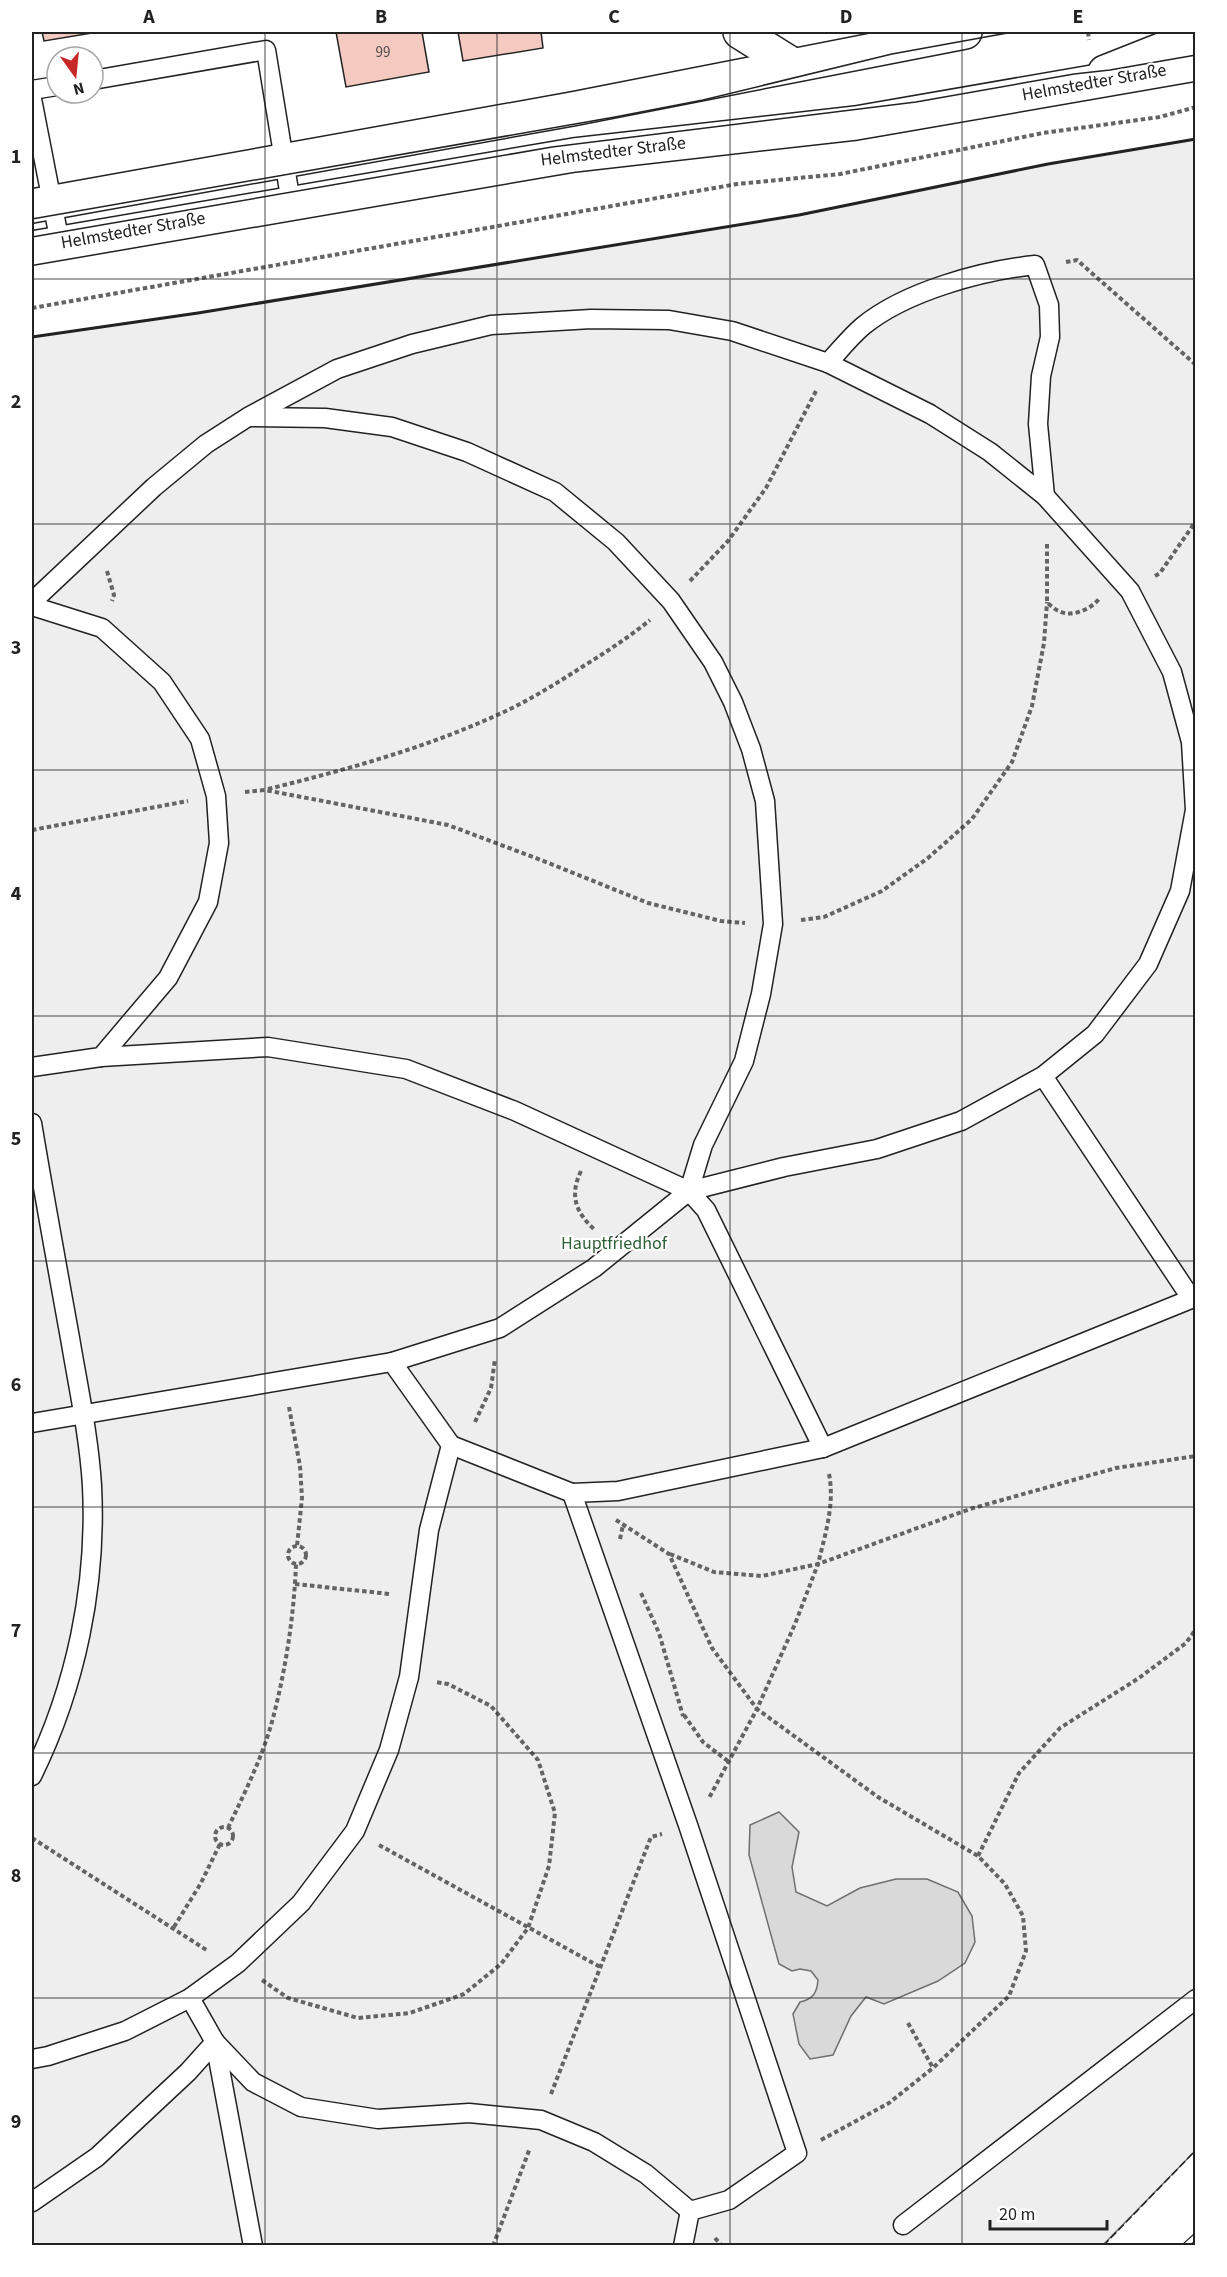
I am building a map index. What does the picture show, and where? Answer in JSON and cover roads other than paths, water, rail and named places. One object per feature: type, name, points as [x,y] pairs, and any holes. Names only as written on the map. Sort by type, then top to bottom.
[{"type":"main road","points":[[740,32],[793,65]]},
{"type":"main road","points":[[42,204],[572,109],[965,32]]},
{"type":"main road","points":[[1076,84],[1196,36]]},
{"type":"main road","name":"Helmstedter Straße","points":[[46,245],[574,155],[856,123],[1196,64]]},
{"type":"lane","points":[[105,78],[266,50],[291,203]]},
{"type":"lane","points":[[32,99],[46,245]]},
{"type":"lane","points":[[828,363],[862,326],[904,299],[969,278],[1010,268],[1035,266],[1049,305],[1050,337],[1041,376],[1038,424],[1045,496]]},
{"type":"lane","points":[[32,602],[154,487],[206,444],[248,417],[337,369],[412,344],[491,325],[591,319],[669,321],[732,331],[828,363],[930,414],[990,452],[1045,496],[1130,591],[1172,672],[1191,742],[1195,810],[1180,891],[1148,964],[1095,1034],[1043,1076],[961,1121],[877,1149],[784,1167],[689,1191],[594,1268],[500,1328],[392,1362],[32,1423]]},
{"type":"lane","points":[[248,417],[325,418],[393,427],[467,452],[555,492],[616,542],[671,601],[713,662],[733,702],[751,749],[765,801],[773,924],[761,994],[744,1061],[703,1145],[689,1191]]},
{"type":"lane","points":[[32,606],[102,627],[162,682],[200,739],[216,796],[219,843],[208,902],[168,978],[101,1057]]},
{"type":"lane","points":[[32,1068],[101,1057],[268,1047],[406,1070],[514,1112],[689,1191],[706,1210],[823,1448]]},
{"type":"lane","points":[[392,1362],[456,1447],[572,1493],[618,1491],[823,1448],[1193,1298],[1043,1076]]},
{"type":"lane","points":[[32,1123],[83,1413],[92,1486],[91,1570],[76,1658],[51,1738],[32,1776]]},
{"type":"lane","points":[[32,2059],[125,2031],[190,1998],[238,1963],[301,1904],[355,1831],[389,1750],[409,1677],[429,1530],[456,1447]]},
{"type":"lane","points":[[572,1493],[688,1825],[797,2153],[729,2200],[690,2211]]},
{"type":"lane","points":[[190,1998],[215,2042],[254,2082],[301,2107],[378,2120],[469,2113],[541,2120],[594,2142],[646,2175],[690,2211]]},
{"type":"lane","points":[[903,2225],[1196,2000]]},
{"type":"lane","points":[[32,2202],[97,2157],[188,2072],[215,2042]]},
{"type":"lane","points":[[215,2042],[253,2246]]},
{"type":"lane","points":[[683,2246],[690,2211]]},
{"type":"tram line","points":[[32,219],[615,117],[703,100],[892,54],[1013,32]]},
{"type":"tram line","points":[[32,237],[552,147],[916,102],[1196,55]]},
{"type":"railway","points":[[1185,2246],[1196,2236]]},
{"type":"park label","name":"Hauptfriedhof","points":[[614,1243]]}]
